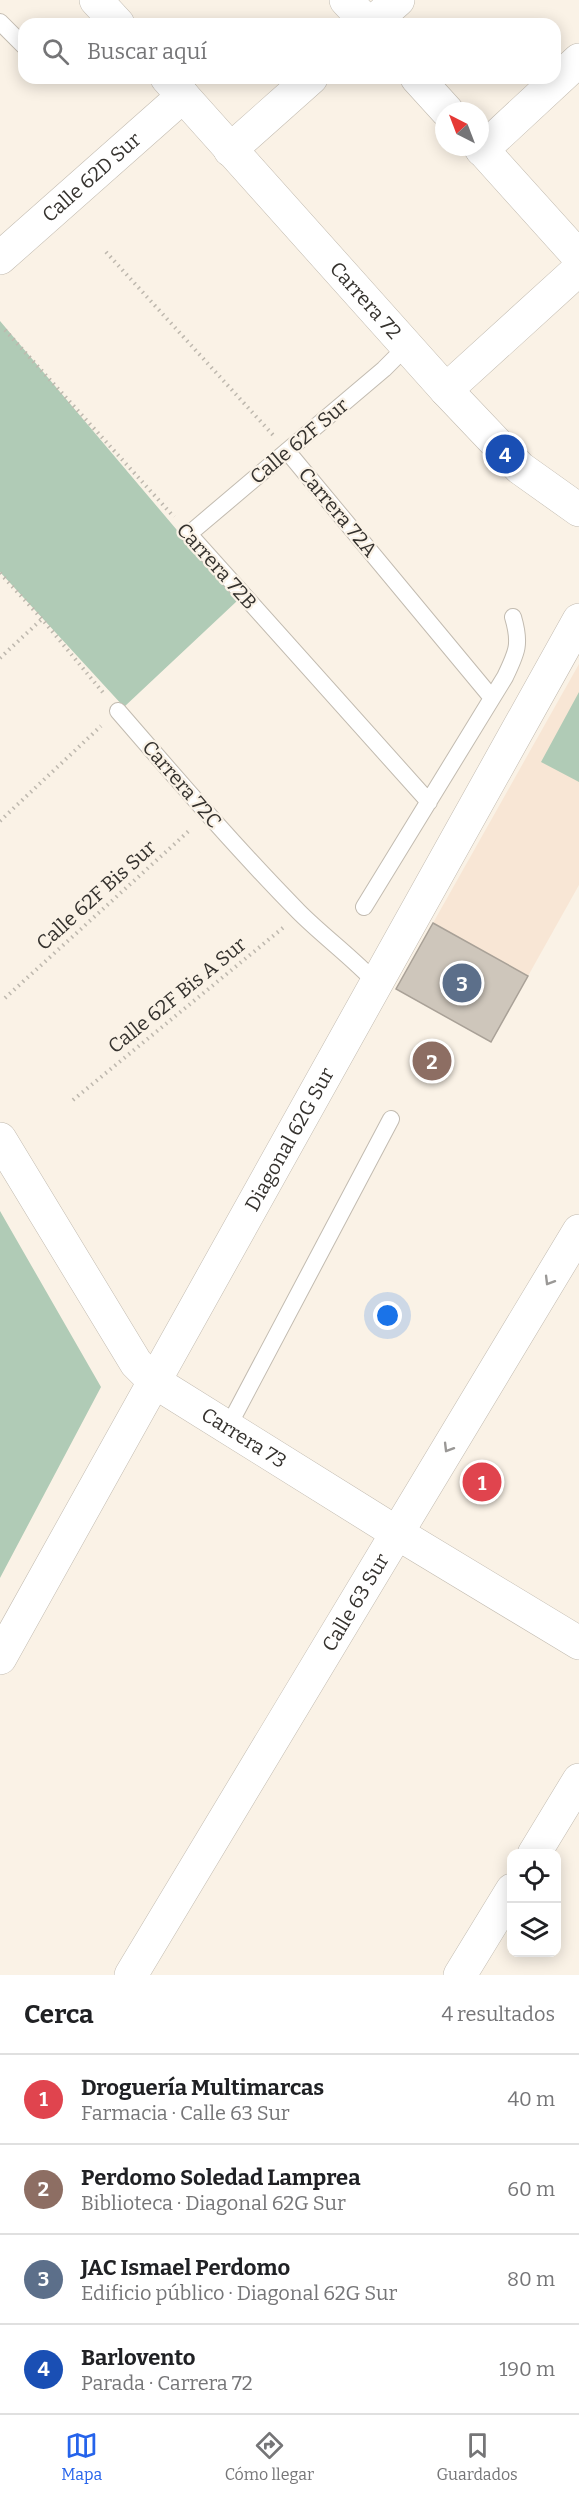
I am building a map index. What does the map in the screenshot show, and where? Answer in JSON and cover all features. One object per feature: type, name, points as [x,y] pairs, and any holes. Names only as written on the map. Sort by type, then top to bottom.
[{"type":"street","points":[[96,0],[112,18]]},
{"type":"street","points":[[346,0],[364,18]]},
{"type":"street","points":[[377,18],[398,0]]},
{"type":"street","points":[[561,76],[579,60]]},
{"type":"street","points":[[230,150],[304,84]]},
{"type":"street","points":[[422,84],[439,102]]},
{"type":"street","points":[[489,141],[552,84]]},
{"type":"street","name":"Carrera 72","points":[[175,87],[446,390],[520,468],[579,510]]},
{"type":"street","name":"Calle 62D Sur","points":[[0,258],[175,87]]},
{"type":"street","points":[[488,156],[579,257]]},
{"type":"street","points":[[446,390],[579,270]]},
{"type":"street","name":"Diagonal 62G Sur","points":[[0,1658],[579,620]]},
{"type":"street","name":"Carrera 73","points":[[0,1139],[136,1363],[155,1382],[397,1533],[579,1642]]},
{"type":"street","name":"Calle 63 Sur","points":[[131,1975],[579,1231]]},
{"type":"street","points":[[537,1849],[579,1780]]},
{"type":"street","points":[[460,1975],[507,1898]]},
{"type":"lane","points":[[0,22],[18,40]]},
{"type":"lane","name":"Calle 62F Sur","points":[[189,534],[384,369],[407,346]]},
{"type":"lane","name":"Carrera 72A","points":[[287,451],[492,698]]},
{"type":"lane","name":"Carrera 72B","points":[[189,534],[429,802]]},
{"type":"lane","points":[[364,907],[492,698],[517,651],[518,636],[513,617]]},
{"type":"lane","name":"Carrera 72C","points":[[118,711],[208,814],[301,914],[357,963],[377,984]]},
{"type":"lane","points":[[228,1427],[392,1119]]},
{"type":"path","name":"Carrera 72A","points":[[106,252],[287,451]]},
{"type":"path","name":"Carrera 72B","points":[[5,330],[189,534]]},
{"type":"path","points":[[0,573],[42,619],[118,711],[0,821]]},
{"type":"path","points":[[0,658],[42,619]]},
{"type":"path","name":"Calle 62F Bis Sur","points":[[5,998],[208,814]]},
{"type":"path","name":"Calle 62F Bis A Sur","points":[[73,1100],[301,914]]},
{"type":"shaded area","points":[[579,664],[579,885],[528,976],[433,923]]},
{"type":"green space","points":[[0,321],[237,601],[124,707],[0,572]]},
{"type":"green space","points":[[579,692],[579,782],[541,762]]},
{"type":"green space","points":[[0,1211],[101,1387],[0,1578]]},
{"type":"building","points":[[433,923],[528,976],[491,1042],[396,989]]},
{"type":"place","name":"Barlovento","points":[[505,454]]},
{"type":"place","name":"JAC Ismael Perdomo","points":[[462,983]]},
{"type":"place","name":"Perdomo Soledad Lamprea","points":[[432,1061]]},
{"type":"place","name":"Droguería Multimarcas","points":[[482,1482]]}]
